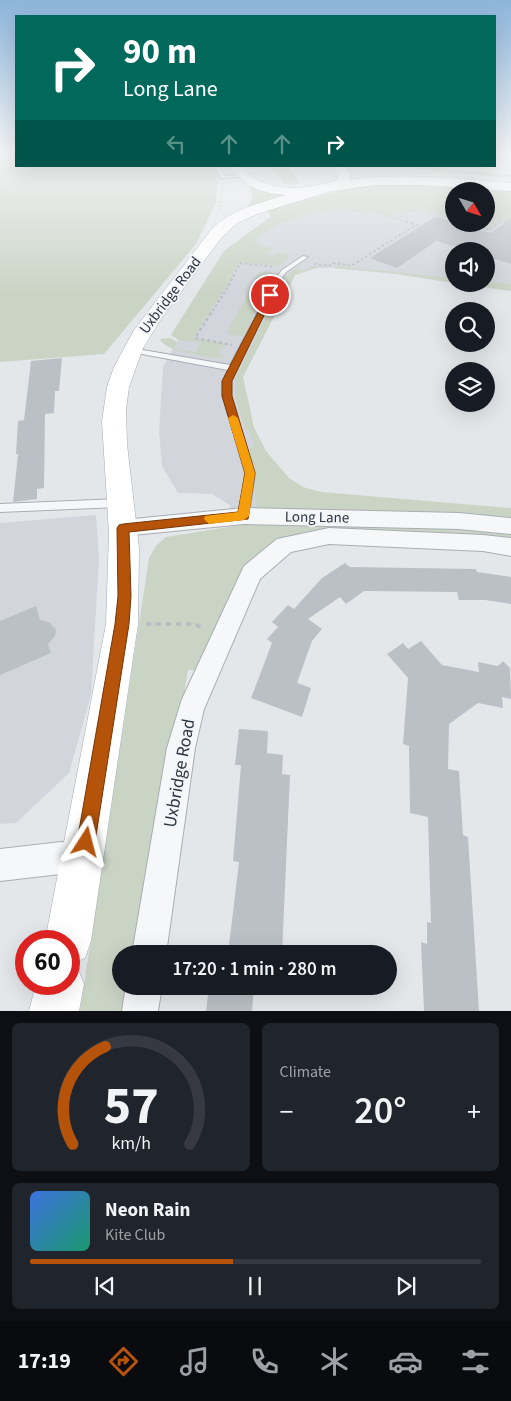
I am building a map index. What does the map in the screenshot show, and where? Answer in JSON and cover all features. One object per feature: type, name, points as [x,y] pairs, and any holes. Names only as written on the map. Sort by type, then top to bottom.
[{"type":"main road","points":[[240,204],[241,198]]},
{"type":"main road","name":"Uxbridge Road","points":[[70,930],[122,624],[124,596],[122,515],[114,439],[114,407],[130,350],[152,315],[240,204],[273,203],[289,198]]},
{"type":"main road","points":[[54,1011],[58,995]]},
{"type":"street","name":"Long Lane","points":[[122,515],[459,521],[511,526]]},
{"type":"street","name":"Long Lane","points":[[329,536],[483,543],[511,547]]},
{"type":"street","name":"Uxbridge Road","points":[[150,945],[181,748],[191,708],[252,573],[285,545],[329,536]]},
{"type":"street","points":[[0,866],[61,858],[83,860]]},
{"type":"street","points":[[140,1011],[143,995]]},
{"type":"lane","points":[[244,516],[250,473],[227,396],[227,381],[278,279],[284,271],[305,257]]},
{"type":"lane","points":[[130,350],[232,368]]},
{"type":"lane","points":[[0,508],[122,515]]},
{"type":"path","points":[[354,210],[366,214],[370,212],[424,227]]},
{"type":"path","points":[[396,219],[409,211],[423,212],[445,218]]},
{"type":"path","points":[[495,226],[501,221],[511,224]]},
{"type":"path","points":[[214,365],[217,359],[224,359],[233,347],[231,344],[195,338],[228,287],[240,263],[279,267],[286,262],[305,268],[310,264],[351,266],[416,225]]},
{"type":"path","points":[[122,624],[195,624],[222,639]]},
{"type":"shaded area","points":[[401,198],[445,198],[445,232],[495,232],[495,213],[508,198],[511,198],[511,291],[495,289],[495,242],[445,242],[445,282],[397,274],[334,268],[316,268],[295,275],[243,377],[254,428],[266,451],[270,509],[227,510],[231,506],[212,494],[178,493],[162,466],[159,431],[163,367],[178,340],[171,335],[224,251],[271,216]]},
{"type":"shaded area","points":[[96,515],[99,559],[91,695],[69,773],[16,823],[0,824],[0,523]]},
{"type":"green space","points":[[0,198],[216,198],[196,244],[104,354],[0,362]]},
{"type":"green space","points":[[252,198],[280,198],[245,210]]},
{"type":"green space","points":[[310,198],[445,198],[445,217],[421,210],[403,213],[396,212],[391,215],[397,217],[395,218],[369,210],[364,213],[337,210],[306,215],[276,226],[264,233],[255,242],[273,249],[266,254],[272,256],[279,252],[289,255],[287,256],[289,258],[278,266],[239,262],[227,285],[193,338],[225,344],[218,354],[225,355],[224,357],[218,358],[175,349],[196,352],[201,342],[179,340],[171,335],[224,251],[271,217],[267,210]]},
{"type":"green space","points":[[495,198],[511,198],[511,223],[500,220],[495,224]]},
{"type":"green space","points":[[312,266],[325,267],[295,275],[243,377],[254,428],[266,451],[289,478],[303,487],[321,492],[511,508],[511,521],[432,516],[418,512],[263,512],[257,508],[249,449],[254,446],[249,430],[246,430],[235,398],[235,378],[286,276],[296,268],[304,271]]},
{"type":"green space","points":[[336,266],[445,277],[445,282],[397,274],[334,268]]},
{"type":"green space","points":[[259,273],[272,273],[273,275],[243,336],[230,335],[227,332]]},
{"type":"green space","points":[[495,283],[511,284],[511,291],[495,289]]},
{"type":"green space","points":[[171,338],[177,342],[174,349],[160,339]]},
{"type":"green space","points":[[247,524],[511,528],[511,539],[458,533],[310,531],[275,543],[197,670],[188,670],[142,945],[112,945],[112,995],[135,995],[132,1011],[80,1011],[149,558],[156,546],[166,537]]},
{"type":"building","points":[[435,217],[445,220],[445,232],[491,233],[495,232],[495,230],[511,218],[511,264],[495,259],[495,242],[445,242],[445,244],[436,241],[397,268],[370,258]]},
{"type":"building","points":[[62,358],[59,391],[55,391],[54,413],[45,414],[44,488],[37,489],[37,499],[13,502],[18,454],[16,454],[18,421],[24,420],[31,361]]},
{"type":"building","points":[[345,563],[350,567],[476,569],[477,572],[511,577],[511,604],[485,600],[459,600],[457,592],[364,591],[346,604],[340,597],[308,619],[322,629],[312,641],[297,683],[311,688],[302,717],[251,698],[272,643],[267,639],[278,627],[272,622],[288,605],[294,609],[322,578]]},
{"type":"building","points":[[36,606],[40,620],[49,622],[56,630],[55,636],[48,644],[51,653],[0,675],[0,621]]},
{"type":"building","points":[[421,641],[442,665],[479,672],[478,662],[498,666],[503,661],[510,668],[511,699],[502,697],[503,708],[478,703],[449,724],[448,769],[459,771],[463,835],[468,837],[479,1011],[424,1011],[421,942],[427,944],[427,922],[431,923],[428,817],[410,813],[409,746],[403,744],[408,678],[387,654],[403,643],[408,649]]},
{"type":"building","points":[[239,729],[268,731],[267,753],[283,755],[282,774],[290,775],[282,945],[229,945],[239,862],[233,861],[241,765],[235,765]]},
{"type":"building","points":[[208,995],[253,995],[252,1011],[206,1011]]},
{"type":"slow traffic","points":[[209,519],[244,516],[250,473],[233,418]]},
{"type":"route","points":[[86,842],[122,624],[124,596],[123,528],[244,516],[250,473],[227,396],[227,381],[270,295]]}]
